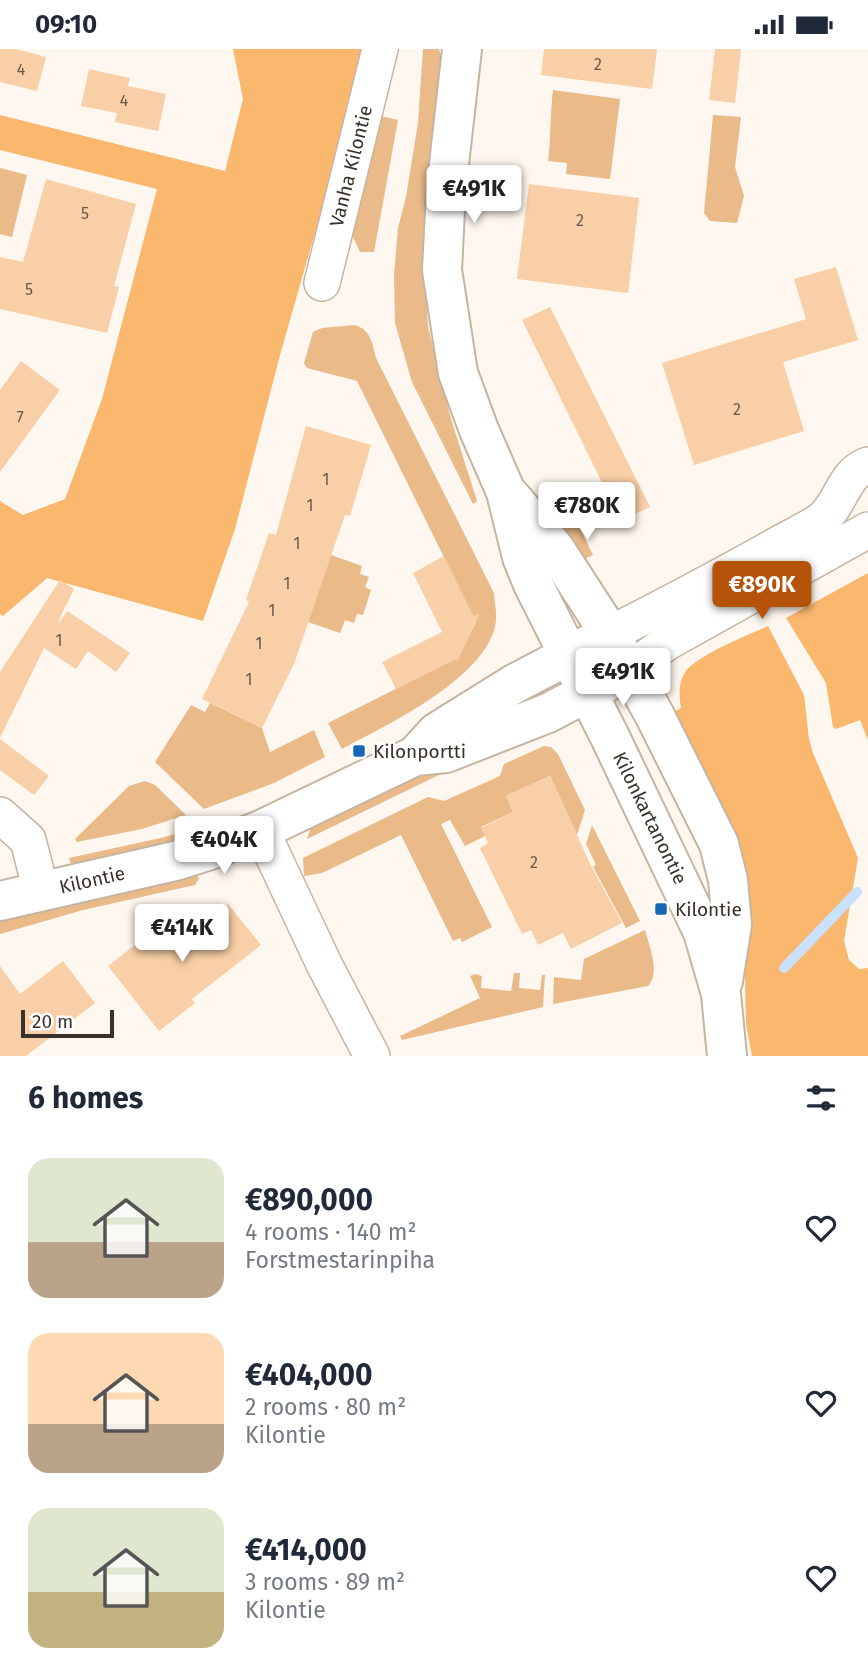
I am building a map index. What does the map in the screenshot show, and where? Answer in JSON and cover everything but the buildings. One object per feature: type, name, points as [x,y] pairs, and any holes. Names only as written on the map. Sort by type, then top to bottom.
[{"type":"street","name":"Vanha Kilontie","points":[[321,283],[380,49]]},
{"type":"street","name":"Kilonkartanontie","points":[[462,49],[446,191],[442,270],[458,373],[506,492],[522,557],[703,932],[721,994],[727,1056]]},
{"type":"street","points":[[830,533],[837,503],[849,479],[868,465]]},
{"type":"street","name":"Kilonkartanontie","points":[[506,492],[555,549],[610,634],[719,844],[727,880],[732,925],[721,994]]},
{"type":"street","points":[[610,634],[751,577],[830,533],[868,530]]},
{"type":"street","points":[[630,670],[751,577]]},
{"type":"street","name":"Kilontie","points":[[415,756],[437,732],[514,684],[610,634]]},
{"type":"street","name":"Kilontie","points":[[0,901],[175,861],[261,830],[415,756],[446,753],[548,713],[630,670]]},
{"type":"street","points":[[0,815],[28,840],[41,891]]},
{"type":"street","points":[[261,830],[324,964],[372,1056]]},
{"type":"shaded area","points":[[233,49],[365,49],[235,529],[203,621],[47,578],[3,616],[0,614],[0,501],[23,515],[65,499],[102,399],[157,189],[0,150],[0,115],[225,171],[243,99]]},
{"type":"shaded area","points":[[423,49],[439,49],[440,52],[440,100],[423,244],[428,327],[451,419],[477,501],[473,504],[412,382],[395,323],[394,275],[398,228],[418,123]]},
{"type":"shaded area","points":[[553,90],[620,99],[610,179],[566,174],[567,163],[548,161]]},
{"type":"shaded area","points":[[377,115],[398,120],[374,252],[360,252],[351,233]]},
{"type":"shaded area","points":[[713,115],[741,117],[735,167],[744,196],[737,223],[710,221],[704,213]]},
{"type":"shaded area","points":[[0,168],[27,175],[12,237],[0,234]]},
{"type":"shaded area","points":[[354,325],[370,337],[376,358],[494,593],[496,620],[490,641],[457,679],[434,697],[342,749],[328,723],[459,657],[476,622],[357,381],[307,368],[304,363],[313,332],[322,328]]},
{"type":"shaded area","points":[[569,506],[593,555],[581,561],[557,511]]},
{"type":"shaded area","points":[[331,555],[362,566],[360,574],[369,577],[365,587],[371,590],[363,615],[357,614],[354,623],[345,620],[340,633],[308,622]]},
{"type":"shaded area","points":[[868,573],[868,740],[860,720],[836,729],[833,727],[826,683],[786,618]]},
{"type":"shaded area","points":[[768,626],[804,695],[813,753],[858,858],[844,941],[849,960],[859,969],[868,968],[868,1056],[752,1056],[746,1024],[743,883],[669,714],[681,708],[680,684],[692,665],[724,646]]},
{"type":"shaded area","points":[[210,703],[262,728],[270,752],[314,730],[325,757],[274,783],[204,809],[155,762],[191,705],[205,712]]},
{"type":"shaded area","points":[[544,746],[551,747],[558,754],[585,810],[577,835],[550,776],[506,796],[513,812],[481,827],[485,836],[465,846],[450,820],[441,824],[492,927],[462,942],[460,938],[453,941],[401,835],[322,873],[304,876],[303,858],[428,797],[444,801],[500,776],[504,764]]},
{"type":"shaded area","points":[[443,773],[307,839],[311,827],[398,779]]},
{"type":"shaded area","points":[[145,781],[155,785],[186,815],[142,829],[77,842],[75,839],[129,786]]},
{"type":"shaded area","points":[[592,825],[640,921],[626,928],[593,867],[596,865],[586,844]]},
{"type":"shaded area","points":[[188,830],[193,832],[194,837],[72,867],[69,858],[165,837]]},
{"type":"shaded area","points":[[195,872],[199,879],[195,885],[83,910],[0,934],[0,917]]},
{"type":"shaded area","points":[[645,930],[654,967],[652,981],[648,986],[553,1004],[554,977],[581,980],[584,959]]},
{"type":"shaded area","points":[[514,973],[520,973],[519,988],[540,990],[542,975],[545,975],[543,1007],[402,1040],[400,1036],[480,998],[470,976],[482,976],[481,988],[511,991]]},
{"type":"waterway","points":[[784,968],[857,892]]},
{"type":"place","name":"Kilonportti","points":[[359,751]]},
{"type":"place","name":"Kilontie","points":[[661,909]]}]
